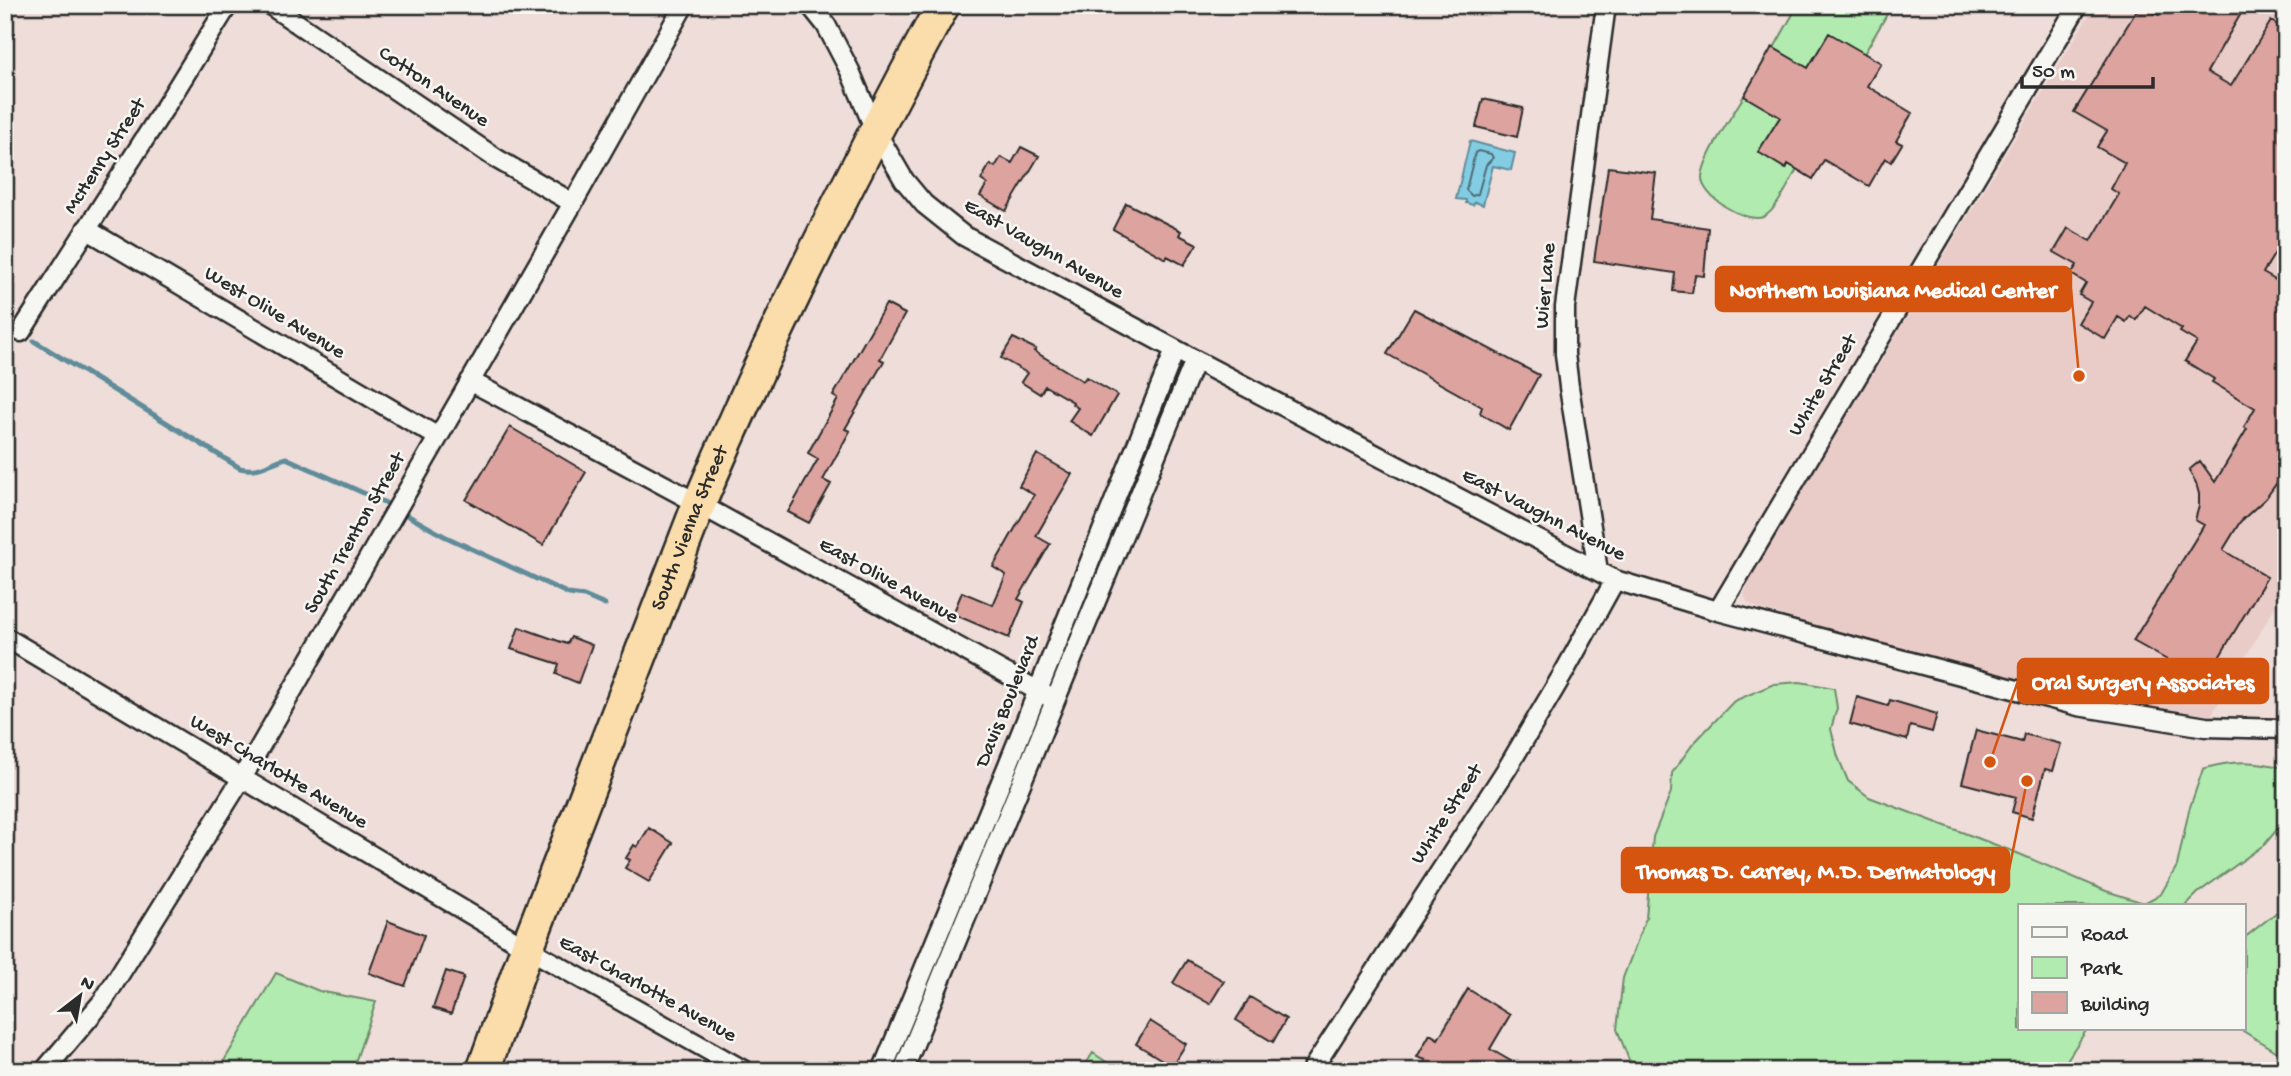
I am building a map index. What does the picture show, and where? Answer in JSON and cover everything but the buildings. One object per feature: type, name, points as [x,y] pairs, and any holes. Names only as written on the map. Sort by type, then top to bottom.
[{"type":"highway","name":"South Vienna Street","points":[[483,1071],[527,948],[699,504],[726,441],[803,275],[875,130],[943,5]]},
{"type":"street","name":"McHenry Street","points":[[21,332],[228,5]]},
{"type":"street","name":"Cotton Avenue","points":[[270,5],[497,159],[573,203]]},
{"type":"street","name":"South Trenton Street","points":[[44,1071],[103,1001],[242,778],[684,5]]},
{"type":"street","name":"East Vaughn Avenue","points":[[810,5],[826,25],[850,71],[875,130],[904,180],[924,204],[964,236],[1175,350],[1615,580],[1718,611],[2078,706],[2206,727],[2286,729]]},
{"type":"street","name":"Wier Lane","points":[[1598,571],[1569,387],[1565,354],[1565,307],[1606,5]]},
{"type":"street","name":"White Street","points":[[1718,611],[2078,5]]},
{"type":"street","name":"West Olive Avenue","points":[[86,229],[438,437]]},
{"type":"street","name":"Davis Boulevard","points":[[883,1071],[1175,350]]},
{"type":"street","name":"Davis Boulevard","points":[[903,1071],[1195,360]]},
{"type":"street","points":[[470,381],[699,504]]},
{"type":"street","name":"East Olive Avenue","points":[[699,504],[1055,700]]},
{"type":"street","name":"White Street","points":[[1311,1071],[1508,767],[1615,580]]},
{"type":"street","name":"West Charlotte Avenue","points":[[5,637],[527,948]]},
{"type":"street","name":"East Charlotte Avenue","points":[[527,948],[745,1071]]},
{"type":"shaded area","points":[[2095,5],[2286,5],[2286,588],[2211,715],[2112,701],[1991,674],[1757,608],[1747,602],[1744,595],[1749,580]]},
{"type":"green space","points":[[1798,5],[1889,5],[1886,16],[1864,54],[1829,34],[1808,68],[1774,48]]},
{"type":"green space","points":[[1744,96],[1780,117],[1759,152],[1786,168],[1788,164],[1797,169],[1778,203],[1768,214],[1755,218],[1725,207],[1709,193],[1702,177],[1713,148]]},
{"type":"green space","points":[[1800,682],[1834,688],[1837,708],[1831,729],[1838,757],[1848,781],[1869,797],[2017,853],[2106,891],[2144,903],[2161,894],[2177,866],[2189,810],[2203,769],[2244,762],[2286,769],[2286,819],[2265,844],[2199,892],[2187,904],[2018,904],[2018,1030],[2086,1030],[2060,1071],[1648,1071],[1629,1060],[1617,1029],[1623,978],[1646,918],[1653,837],[1671,792],[1672,773],[1693,744],[1734,701],[1774,684]]},
{"type":"green space","points":[[2286,905],[2286,1058],[2242,1030],[2246,1030],[2246,936]]},
{"type":"green space","points":[[276,973],[319,991],[376,1002],[352,1071],[218,1071]]},
{"type":"green space","points":[[1093,1053],[1120,1071],[1081,1071]]},
{"type":"water","points":[[1470,141],[1515,153],[1511,170],[1493,166],[1483,205],[1475,202],[1473,205],[1466,203],[1466,200],[1456,199]]},
{"type":"waterway","points":[[5,315],[9,317]]},
{"type":"waterway","points":[[34,341],[240,468],[258,468],[286,458],[390,505]]},
{"type":"waterway","points":[[405,514],[444,536],[569,594],[584,596],[605,605]]},
{"type":"place","name":"Northern Louisiana Medical Center","points":[[2079,376]]},
{"type":"place","name":"Oral Surgery Associates","points":[[1990,762]]},
{"type":"place","name":"Thomas D. Carrey, M.D. Dermatology","points":[[2027,781]]}]
